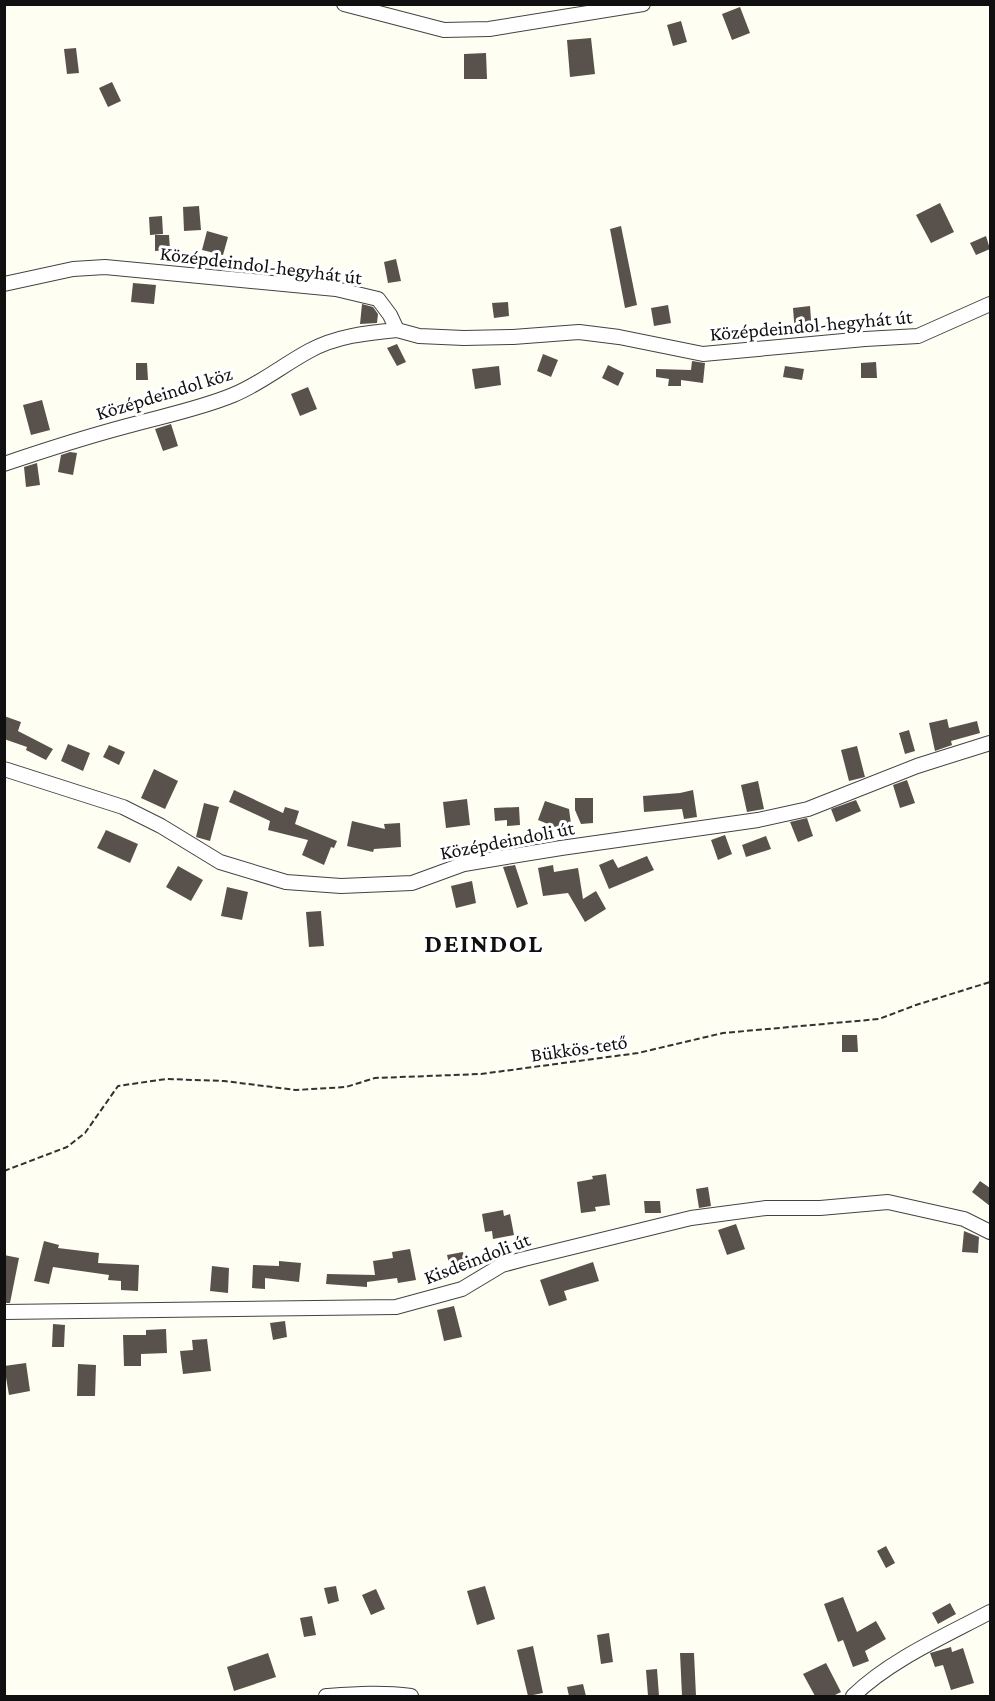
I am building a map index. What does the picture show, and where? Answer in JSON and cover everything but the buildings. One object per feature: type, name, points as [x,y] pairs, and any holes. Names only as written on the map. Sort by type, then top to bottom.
[{"type":"street","points":[[344,4],[444,30],[489,29],[643,4]]},
{"type":"street","name":"Középdeindol-hegyhát út","points":[[4,284],[73,269],[105,267],[336,289],[378,299],[390,315],[397,330],[419,336],[513,338],[579,332],[619,337],[703,354],[918,336],[990,304]]},
{"type":"street","name":"Középdeindol köz","points":[[4,464],[73,440],[197,408],[234,395],[310,351],[338,339],[397,330]]},
{"type":"street","name":"Középdeindoli út","points":[[4,769],[123,807],[161,826],[220,862],[286,882],[341,886],[412,883],[464,864],[758,820],[798,811],[917,766],[990,743]]},
{"type":"street","name":"Kisdeindoli út","points":[[4,1312],[396,1307],[462,1288],[502,1265],[524,1259],[691,1218],[766,1208],[820,1208],[888,1202],[964,1219],[990,1232]]},
{"type":"street","points":[[853,1696],[868,1682],[889,1669],[990,1612]]},
{"type":"street","points":[[326,1696],[361,1693],[411,1696]]},
{"type":"path","name":"Bükkös-tető","points":[[4,1171],[67,1147],[85,1133],[118,1086],[165,1080],[224,1081],[296,1090],[346,1087],[375,1078],[481,1074],[638,1053],[723,1033],[879,1019],[990,982]]},
{"type":"district","name":"DEINDOL","points":[[484,943]]}]
